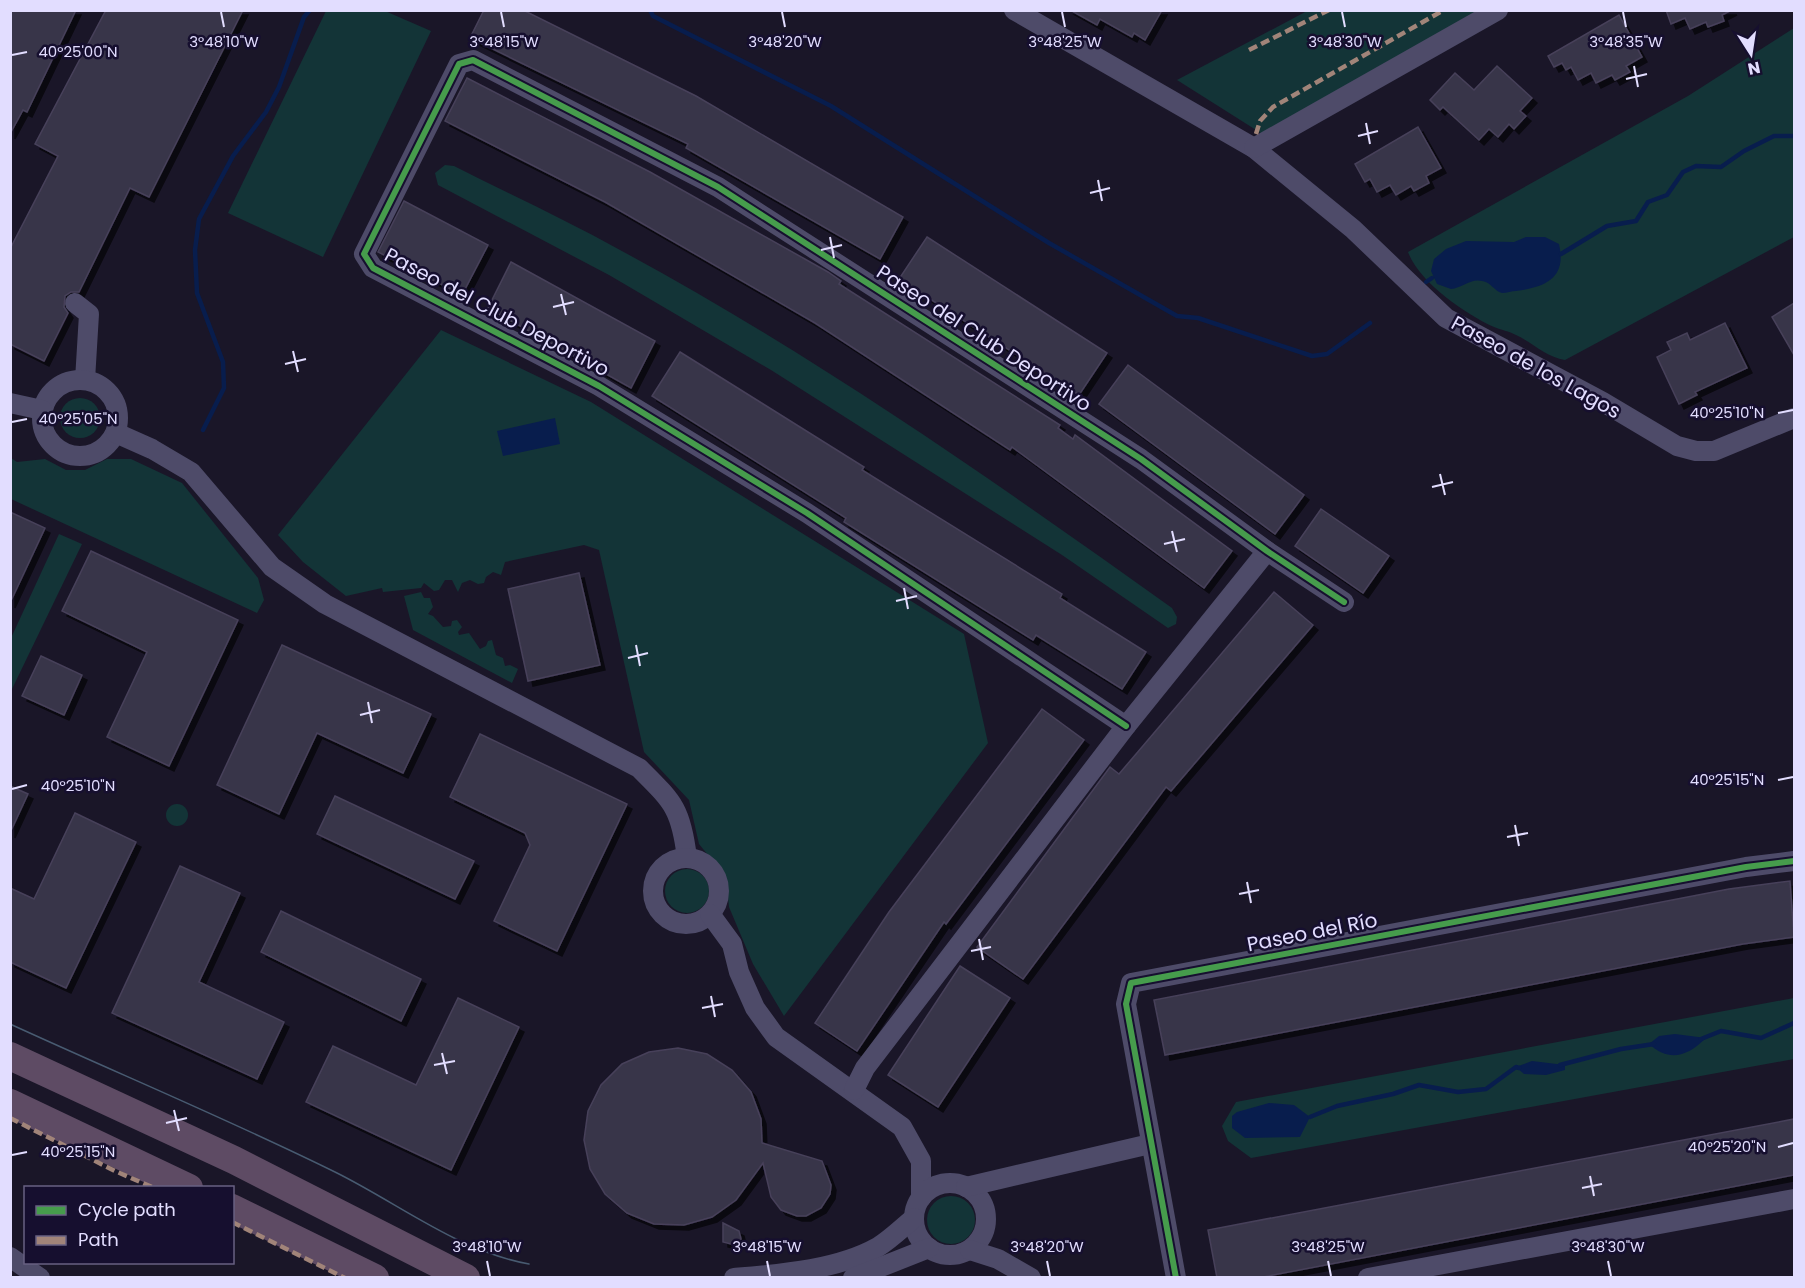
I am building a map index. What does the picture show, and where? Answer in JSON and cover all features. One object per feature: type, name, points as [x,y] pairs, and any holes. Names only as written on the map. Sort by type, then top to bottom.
[{"type":"highway","points":[[10,1056],[234,1160],[466,1278]]},
{"type":"highway","points":[[10,1103],[185,1186]]},
{"type":"highway","points":[[234,1209],[375,1278]]},
{"type":"street","name":"Paseo de los Lagos","points":[[1014,10],[1254,148],[1353,229],[1446,318],[1604,402],[1677,446],[1696,451],[1714,451],[1794,418]]},
{"type":"street","points":[[1254,148],[1498,10]]},
{"type":"street","name":"Paseo del Club Deportivo","points":[[1126,726],[807,513],[609,392],[373,268],[364,254],[459,64],[473,60],[718,187],[1141,459],[1267,551],[1344,602]]},
{"type":"street","points":[[75,303],[89,314],[85,380]]},
{"type":"street","points":[[85,380],[106,390],[113,399],[118,410],[116,433],[110,443],[90,455],[67,454],[49,441],[41,421],[42,410],[46,399],[62,384],[85,380]]},
{"type":"street","points":[[10,403],[42,410]]},
{"type":"street","points":[[116,433],[152,449],[191,472],[272,567],[325,604],[639,768],[672,801],[681,822],[687,858]]},
{"type":"street","points":[[858,1081],[1126,726],[1267,551]]},
{"type":"street","points":[[687,858],[707,865],[719,884],[716,905],[710,914],[692,924],[682,924],[665,917],[655,904],[654,882],[658,872],[666,864],[687,858]]},
{"type":"street","name":"Paseo del Río","points":[[1176,1278],[1126,1004],[1131,983],[1746,867],[1794,861]]},
{"type":"street","points":[[710,914],[732,944],[739,972],[755,1008],[776,1037],[858,1081],[903,1127],[921,1161],[921,1198],[914,1218],[915,1229],[929,1248],[949,1255],[970,1250],[998,1259],[1028,1276]]},
{"type":"street","points":[[921,1198],[935,1187],[959,1185],[1025,1172],[1150,1144]]},
{"type":"street","points":[[921,1161],[959,1185],[985,1211],[1001,1249],[1028,1276]]},
{"type":"street","points":[[970,1250],[985,1231],[985,1211],[999,1187],[1025,1172]]},
{"type":"street","points":[[1368,1278],[1794,1199]]},
{"type":"street","points":[[734,1278],[784,1272],[857,1256],[879,1246],[914,1218]]},
{"type":"street","points":[[853,1278],[929,1248]]},
{"type":"street","points":[[10,1257],[40,1278]]},
{"type":"green space","points":[[326,11],[385,11],[431,31],[323,257],[228,213]]},
{"type":"green space","points":[[1307,11],[1489,11],[1264,135],[1177,80]]},
{"type":"green space","points":[[1794,28],[1794,237],[1565,360],[1552,356],[1522,338],[1470,314],[1444,296],[1422,275],[1414,263],[1408,252],[1688,96]]},
{"type":"green space","points":[[445,165],[454,166],[600,239],[692,290],[833,375],[970,466],[1172,608],[1177,617],[1176,624],[1168,628],[1062,555],[771,370],[609,275],[438,185],[435,173]]},
{"type":"green space","points":[[441,330],[591,402],[964,634],[988,743],[784,1016],[753,964],[729,907],[726,877],[699,844],[689,800],[644,752],[599,550],[584,545],[505,562],[501,575],[493,572],[486,577],[484,583],[478,584],[470,580],[462,583],[458,592],[452,580],[445,580],[439,590],[434,591],[424,583],[421,588],[383,592],[382,588],[346,596],[303,562],[278,535]]},
{"type":"green space","points":[[80,398],[94,404],[100,418],[94,432],[80,438],[66,432],[60,418],[66,404]]},
{"type":"green space","points":[[11,458],[17,462],[45,459],[66,470],[85,470],[107,459],[131,459],[182,483],[258,578],[264,600],[257,613],[11,499]]},
{"type":"green space","points":[[59,534],[82,544],[12,689],[11,638]]},
{"type":"green space","points":[[421,592],[424,598],[430,598],[433,607],[428,614],[443,627],[451,626],[452,621],[457,620],[462,627],[458,632],[459,635],[469,633],[480,649],[492,640],[496,655],[503,658],[505,666],[510,665],[518,669],[512,683],[413,630],[404,596]]},
{"type":"green space","points":[[173,804],[181,804],[188,811],[188,819],[181,826],[173,826],[166,819],[166,811]]},
{"type":"green space","points":[[687,869],[703,875],[709,891],[703,907],[687,913],[671,907],[665,891],[671,875]]},
{"type":"green space","points":[[1794,998],[1794,1059],[1251,1158],[1228,1141],[1222,1126],[1236,1102]]},
{"type":"green space","points":[[946,1196],[956,1196],[968,1203],[975,1215],[975,1225],[968,1237],[956,1244],[946,1244],[931,1233],[927,1225],[927,1215],[938,1200]]},
{"type":"water","points":[[1526,237],[1545,237],[1559,244],[1561,256],[1557,273],[1552,279],[1537,287],[1502,293],[1488,283],[1478,280],[1451,289],[1437,284],[1431,271],[1434,259],[1446,249],[1466,241],[1514,242]]},
{"type":"water","points":[[555,418],[560,444],[503,456],[497,431]]},
{"type":"water","points":[[1675,1034],[1706,1038],[1692,1049],[1678,1055],[1656,1050],[1649,1044],[1659,1036]]},
{"type":"water","points":[[1532,1061],[1565,1065],[1565,1070],[1546,1075],[1524,1074],[1516,1067]]},
{"type":"water","points":[[1269,1103],[1294,1105],[1310,1117],[1300,1137],[1245,1138],[1232,1128],[1232,1116],[1237,1112]]},
{"type":"building","points":[[10,10],[76,10],[27,112],[23,110],[10,134]]},
{"type":"building","points":[[106,10],[243,10],[149,197],[130,188],[79,292],[71,292],[65,296],[64,307],[68,313],[44,361],[10,344],[10,249],[58,156],[35,144]]},
{"type":"building","points":[[484,10],[523,10],[696,96],[903,217],[880,259],[686,148],[688,144],[470,38]]},
{"type":"building","points":[[1070,10],[1162,10],[1145,40],[1134,33],[1132,37],[1100,19],[1097,25]]},
{"type":"building","points":[[1666,10],[1732,10],[1722,15],[1724,21],[1708,27],[1706,22],[1690,29],[1685,18],[1671,24]]},
{"type":"building","points":[[1619,15],[1642,57],[1626,66],[1630,72],[1615,80],[1612,75],[1596,83],[1591,73],[1578,80],[1571,67],[1566,70],[1562,63],[1554,67],[1548,56]]},
{"type":"building","points":[[1497,66],[1532,98],[1520,111],[1526,116],[1514,129],[1509,124],[1498,137],[1489,129],[1479,140],[1443,107],[1440,110],[1430,100],[1455,73],[1474,90]]},
{"type":"building","points":[[467,78],[650,172],[828,272],[841,281],[839,284],[1060,425],[1058,428],[1073,439],[1075,435],[1232,551],[1204,588],[1012,447],[1010,450],[815,323],[605,202],[445,121]]},
{"type":"building","points":[[1418,127],[1441,168],[1426,176],[1429,183],[1414,191],[1411,186],[1396,195],[1390,185],[1377,192],[1370,179],[1365,182],[1355,164]]},
{"type":"building","points":[[404,201],[488,245],[462,295],[378,252]]},
{"type":"building","points":[[927,237],[1107,353],[1079,395],[899,279]]},
{"type":"building","points":[[511,262],[655,341],[631,388],[488,308]]},
{"type":"building","points":[[1794,303],[1794,355],[1772,317]]},
{"type":"building","points":[[1725,323],[1747,368],[1695,392],[1697,395],[1679,404],[1657,357],[1671,350],[1667,342],[1687,333],[1690,340]]},
{"type":"building","points":[[680,352],[864,467],[862,470],[1062,594],[1060,598],[1146,652],[1122,689],[1036,635],[1033,640],[844,522],[846,518],[652,396]]},
{"type":"building","points":[[1128,365],[1304,495],[1275,534],[1099,404]]},
{"type":"building","points":[[1321,509],[1389,556],[1363,593],[1295,546]]},
{"type":"building","points":[[10,512],[45,528],[10,603]]},
{"type":"building","points":[[91,551],[238,620],[169,766],[107,737],[147,652],[62,611]]},
{"type":"building","points":[[579,573],[600,665],[528,681],[508,589]]},
{"type":"building","points":[[1274,592],[1313,625],[1171,791],[1166,787],[1023,979],[977,947],[1110,767],[1119,774]]},
{"type":"building","points":[[282,645],[431,714],[403,773],[317,733],[279,814],[217,785]]},
{"type":"building","points":[[41,656],[82,675],[64,715],[22,696]]},
{"type":"building","points":[[1042,709],[1084,740],[946,924],[944,922],[857,1051],[815,1023],[889,912]]},
{"type":"building","points":[[480,734],[627,804],[557,951],[494,921],[530,845],[525,833],[450,797]]},
{"type":"building","points":[[10,786],[28,794],[10,833]]},
{"type":"building","points":[[335,796],[474,861],[455,899],[317,834]]},
{"type":"building","points":[[75,813],[136,842],[66,988],[10,962],[10,888],[34,899]]},
{"type":"building","points":[[180,866],[240,893],[199,982],[284,1022],[257,1079],[112,1013]]},
{"type":"building","points":[[1790,881],[1794,937],[1743,944],[1165,1055],[1154,1000],[1729,889]]},
{"type":"building","points":[[281,911],[421,979],[401,1021],[261,952]]},
{"type":"building","points":[[960,966],[1010,998],[938,1107],[888,1075]]},
{"type":"building","points":[[458,998],[519,1027],[451,1170],[306,1102],[333,1046],[416,1085]]},
{"type":"building","points":[[678,1048],[707,1054],[732,1070],[751,1092],[761,1119],[762,1143],[822,1161],[831,1185],[830,1194],[821,1208],[806,1216],[797,1216],[781,1210],[771,1197],[763,1163],[736,1200],[712,1217],[684,1225],[654,1224],[627,1213],[605,1194],[590,1169],[584,1140],[588,1111],[601,1085],[622,1064],[649,1052]]},
{"type":"building","points":[[1794,1119],[1794,1175],[1258,1278],[1217,1278],[1208,1230]]},
{"type":"building","points":[[723,1223],[739,1231],[741,1239],[735,1245],[723,1242]]},
{"type":"waterway","points":[[203,430],[224,388],[223,362],[197,293],[195,250],[199,219],[233,156],[266,112],[279,87],[304,17],[310,10]]},
{"type":"waterway","points":[[650,10],[653,16],[831,106],[1049,243],[1177,316],[1198,318],[1312,356],[1327,354],[1370,323]]},
{"type":"waterway","points":[[1561,254],[1607,226],[1636,221],[1648,202],[1667,195],[1683,172],[1696,166],[1721,167],[1744,151],[1774,136],[1794,136]]},
{"type":"waterway","points":[[1426,282],[1432,278]]},
{"type":"waterway","points":[[1701,1039],[1721,1031],[1761,1038],[1794,1023]]},
{"type":"waterway","points":[[1560,1065],[1621,1049],[1654,1044]]},
{"type":"waterway","points":[[1310,1117],[1337,1106],[1393,1094],[1419,1085],[1458,1092],[1486,1089],[1516,1067],[1519,1068]]},
{"type":"tram line","points":[[10,1024],[297,1153],[454,1238],[503,1258],[529,1264]]},
{"type":"marked path","points":[[1249,50],[1329,10]]},
{"type":"marked path","points":[[1256,134],[1260,121],[1273,107],[1444,10]]},
{"type":"marked path","points":[[10,1118],[149,1186]]},
{"type":"marked path","points":[[234,1223],[345,1278]]},
{"type":"cycle path","points":[[1126,726],[807,513],[599,386],[373,268],[364,254],[459,64],[473,60],[718,187],[1141,459],[1267,551],[1344,602]]},
{"type":"cycle path","points":[[1176,1278],[1126,1004],[1131,983],[1746,867],[1794,861]]}]
